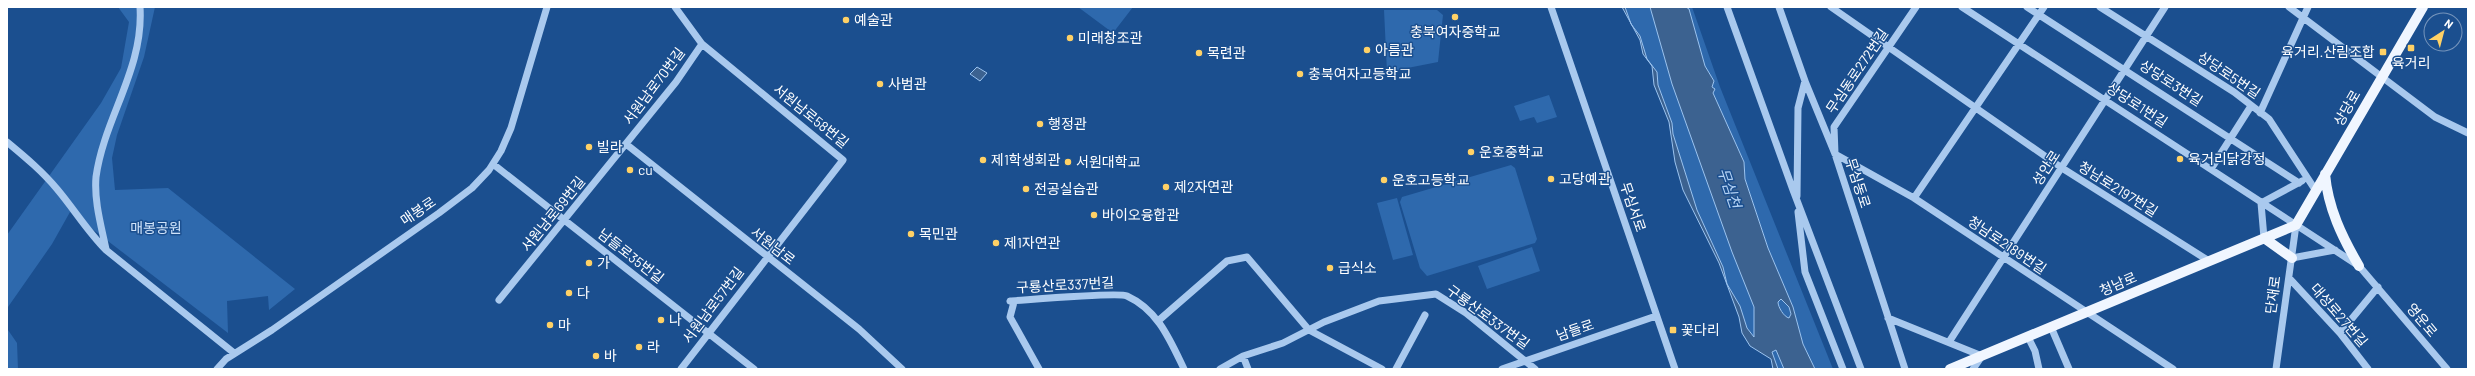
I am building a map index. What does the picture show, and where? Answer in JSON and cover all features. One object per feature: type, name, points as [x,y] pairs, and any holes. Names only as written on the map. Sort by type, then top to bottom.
[{"type":"main road","name":"상당로","points":[[2296,224],[2423,7]]},
{"type":"main road","points":[[2325,174],[2331,208],[2339,228],[2359,266]]},
{"type":"main road","name":"청남로","points":[[1950,369],[2296,224]]},
{"type":"main road","points":[[2264,238],[2292,258]]},
{"type":"street","points":[[106,250],[96,205],[96,177],[105,142],[128,81],[141,28],[140,7]]},
{"type":"street","name":"매봉로","points":[[217,369],[234,354],[272,330],[439,213],[472,188],[493,164],[501,151],[518,108],[547,7]]},
{"type":"street","points":[[675,7],[702,44]]},
{"type":"street","name":"무심서로","points":[[1551,7],[1675,369]]},
{"type":"street","points":[[1728,7],[1797,201],[1861,369]]},
{"type":"street","name":"무심동로","points":[[1780,7],[1805,81],[1835,154],[1905,369]]},
{"type":"street","name":"청남로2197번길","points":[[1831,7],[1888,49],[2062,168],[2209,261]]},
{"type":"street","name":"무심동로272번길","points":[[1835,154],[1834,127],[1916,7]]},
{"type":"street","name":"상당로1번길","points":[[1962,7],[2261,203],[2296,224]]},
{"type":"street","name":"상당로3번길","points":[[2028,7],[2126,69],[2299,183]]},
{"type":"street","points":[[1914,198],[1976,110],[2018,44],[2044,7]]},
{"type":"street","name":"상당로5번길","points":[[2100,7],[2147,36],[2269,119],[2316,191]]},
{"type":"street","name":"성안로","points":[[1949,342],[2165,7]]},
{"type":"street","points":[[2289,7],[2381,78],[2435,117],[2468,133]]},
{"type":"street","points":[[2260,113],[2302,17],[2308,7]]},
{"type":"street","name":"서원남로70번길","points":[[626,144],[676,82],[702,44]]},
{"type":"street","name":"서원남로58번길","points":[[702,44],[843,160],[766,258]]},
{"type":"street","points":[[1805,81],[1798,108],[1797,201],[1805,272],[1843,369]]},
{"type":"street","points":[[2211,169],[2252,106]]},
{"type":"street","points":[[7,142],[42,171],[68,202],[90,233],[106,250],[234,354]]},
{"type":"street","name":"서원남로69번길","points":[[499,300],[626,144]]},
{"type":"street","name":"서원남로","points":[[626,144],[766,258],[859,329],[902,369]]},
{"type":"street","name":"청남로2189번길","points":[[1835,154],[1914,198],[2173,369]]},
{"type":"street","name":"남들로35번길","points":[[493,164],[754,369]]},
{"type":"street","points":[[2264,238],[2261,203],[2308,178]]},
{"type":"street","name":"영운로","points":[[2296,224],[2359,266],[2447,369]]},
{"type":"street","name":"단재로","points":[[2276,369],[2296,224]]},
{"type":"street","points":[[2292,258],[2335,250]]},
{"type":"street","points":[[1158,321],[1227,261],[1247,257],[1309,330],[1382,369]]},
{"type":"street","name":"서원남로57번길","points":[[681,369],[766,258]]},
{"type":"street","name":"대성로27번길","points":[[2289,278],[2340,333],[2368,369]]},
{"type":"street","points":[[2340,333],[2378,287]]},
{"type":"street","name":"구룡산로337번길","points":[[1220,369],[1243,356],[1283,343],[1309,330],[1379,301],[1436,294],[1466,313],[1535,369]]},
{"type":"street","name":"구룡산로337번길","points":[[1039,369],[1010,317],[1014,302],[1010,301],[1125,295],[1147,309],[1163,326],[1184,369]]},
{"type":"street","points":[[1396,369],[1425,315]]},
{"type":"street","name":"남들로","points":[[1502,369],[1656,316]]},
{"type":"street","points":[[1888,318],[1982,356],[1974,369]]},
{"type":"street","points":[[2051,327],[2069,369]]},
{"type":"street","points":[[2028,337],[2035,351],[2039,369]]},
{"type":"street","points":[[1243,356],[1248,369]]},
{"type":"green space","name":"매봉공원","points":[[118,7],[155,7],[144,57],[117,135],[112,158],[115,190],[168,188],[295,289],[269,310],[268,296],[227,301],[228,333],[70,212],[52,244],[8,307],[8,330],[17,343],[18,369],[7,369],[7,235],[101,103],[121,68],[129,22]]},
{"type":"green space","points":[[1078,7],[1133,7],[1113,33]]},
{"type":"green space","points":[[1625,7],[1650,7],[1672,84],[1754,307],[1754,338],[1747,328],[1740,306],[1727,284],[1723,267],[1697,210],[1673,134],[1672,123],[1658,85],[1657,72],[1647,59],[1640,36],[1631,25]]},
{"type":"green space","points":[[1686,7],[1692,7],[1720,87],[1833,369],[1815,369],[1803,344],[1793,307],[1768,248],[1745,179],[1744,162],[1713,93],[1712,87],[1714,81],[1705,66]]},
{"type":"green space","points":[[1384,10],[1437,10],[1443,15],[1438,62],[1387,72]]},
{"type":"green space","points":[[1549,95],[1557,117],[1537,123],[1534,117],[1520,121],[1514,106]]},
{"type":"green space","points":[[1511,165],[1515,168],[1537,239],[1535,243],[1427,276],[1420,268],[1400,202],[1402,197]]},
{"type":"green space","points":[[1397,198],[1413,255],[1393,260],[1377,203]]},
{"type":"green space","points":[[1532,247],[1540,271],[1487,289],[1478,266]]},
{"type":"green space","points":[[1781,299],[1789,308],[1789,319],[1783,314],[1779,306],[1778,302]]},
{"type":"green space","points":[[1776,350],[1784,369],[1778,369],[1772,352]]},
{"type":"water","points":[[1622,7],[1625,7],[1630,23]]},
{"type":"water","name":"무심천","points":[[1650,7],[1686,7],[1689,9],[1705,66],[1714,81],[1712,87],[1715,89],[1713,93],[1744,162],[1745,179],[1768,248],[1793,307],[1803,344],[1815,369],[1784,369],[1776,350],[1772,352],[1778,369],[1773,369],[1771,359],[1750,346],[1742,333],[1739,317],[1719,263],[1683,190],[1675,162],[1669,122],[1654,85],[1652,66],[1643,54],[1640,40],[1632,25],[1640,36],[1647,59],[1657,72],[1658,85],[1672,123],[1673,134],[1697,210],[1723,267],[1727,284],[1740,306],[1747,328],[1754,337],[1754,307],[1732,252],[1672,84]],"holes":[[[1781,299],[1789,307],[1791,314],[1789,318],[1782,312],[1778,302]]]},
{"type":"water","points":[[977,67],[987,73],[980,81],[970,74]]},
{"type":"place","name":"충북여자중학교","points":[[1455,17]]},
{"type":"place","name":"예술관","points":[[846,20]]},
{"type":"place","name":"미래창조관","points":[[1070,38]]},
{"type":"place","name":"육거리","points":[[2411,48]]},
{"type":"place","name":"아름관","points":[[1367,50]]},
{"type":"place","name":"육거리.산림조합","points":[[2383,52]]},
{"type":"place","name":"목련관","points":[[1199,53]]},
{"type":"place","name":"충북여자고등학교","points":[[1300,74]]},
{"type":"place","name":"사범관","points":[[880,84]]},
{"type":"place","name":"행정관","points":[[1040,124]]},
{"type":"place","name":"빌라","points":[[589,147]]},
{"type":"place","name":"운호중학교","points":[[1471,152]]},
{"type":"place","name":"육거리닭강정","points":[[2180,159]]},
{"type":"place","name":"제1학생회관","points":[[983,160]]},
{"type":"place","name":"서원대학교","points":[[1068,162]]},
{"type":"place","name":"cu","points":[[630,170]]},
{"type":"place","name":"고당예관","points":[[1551,179]]},
{"type":"place","name":"운호고등학교","points":[[1384,180]]},
{"type":"place","name":"제2자연관","points":[[1166,187]]},
{"type":"place","name":"전공실습관","points":[[1026,189]]},
{"type":"place","name":"바이오융합관","points":[[1094,215]]},
{"type":"place","name":"목민관","points":[[911,234]]},
{"type":"place","name":"제1자연관","points":[[996,243]]},
{"type":"place","name":"가","points":[[589,263]]},
{"type":"place","name":"급식소","points":[[1330,268]]},
{"type":"place","name":"다","points":[[569,293]]},
{"type":"place","name":"나","points":[[661,320]]},
{"type":"place","name":"마","points":[[550,325]]},
{"type":"place","name":"꽃다리","points":[[1673,330]]},
{"type":"place","name":"라","points":[[639,347]]},
{"type":"place","name":"바","points":[[596,356]]}]
